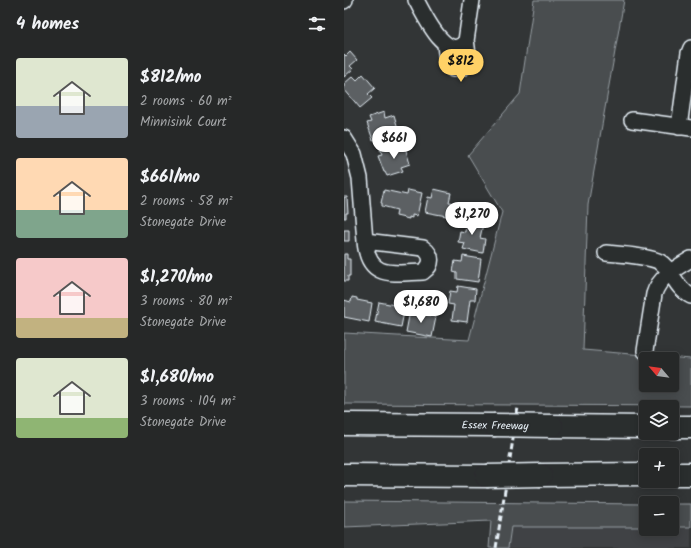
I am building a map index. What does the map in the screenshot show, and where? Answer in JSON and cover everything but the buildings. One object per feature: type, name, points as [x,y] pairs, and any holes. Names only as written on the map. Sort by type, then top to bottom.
[{"type":"highway","name":"Essex Freeway","points":[[344,424],[639,427]]},
{"type":"highway","points":[[679,427],[691,427]]},
{"type":"highway","points":[[344,475],[486,476],[639,474]]},
{"type":"highway","points":[[679,474],[691,474]]},
{"type":"street","points":[[416,0],[438,38],[445,44],[448,46],[458,46],[463,44],[466,40]]},
{"type":"street","points":[[445,44],[446,59],[449,65],[453,69],[464,67],[468,62],[466,40],[472,0]]},
{"type":"street","points":[[632,120],[685,127],[689,52],[691,48]]},
{"type":"street","points":[[344,138],[354,154],[360,178],[365,241]]},
{"type":"street","points":[[606,252],[653,259],[662,262],[684,292],[691,296]]},
{"type":"street","points":[[645,351],[656,287],[670,273],[691,259]]},
{"type":"shaded area","points":[[534,0],[624,0],[588,205],[583,350],[639,355],[639,392],[679,392],[679,358],[691,359],[691,406],[679,406],[679,400],[639,400],[639,406],[344,404],[344,333],[469,340],[502,212],[468,155],[520,94]]},
{"type":"shaded area","points":[[344,501],[639,504],[639,527],[511,527],[508,548],[489,548],[491,521],[344,527]]},
{"type":"shaded area","points":[[679,504],[691,504],[691,527],[679,527]]},
{"type":"shaded area","points":[[511,527],[639,527],[639,536],[679,536],[679,528],[691,527],[691,548],[508,548]]},
{"type":"railway","points":[[496,548],[518,407]]}]
